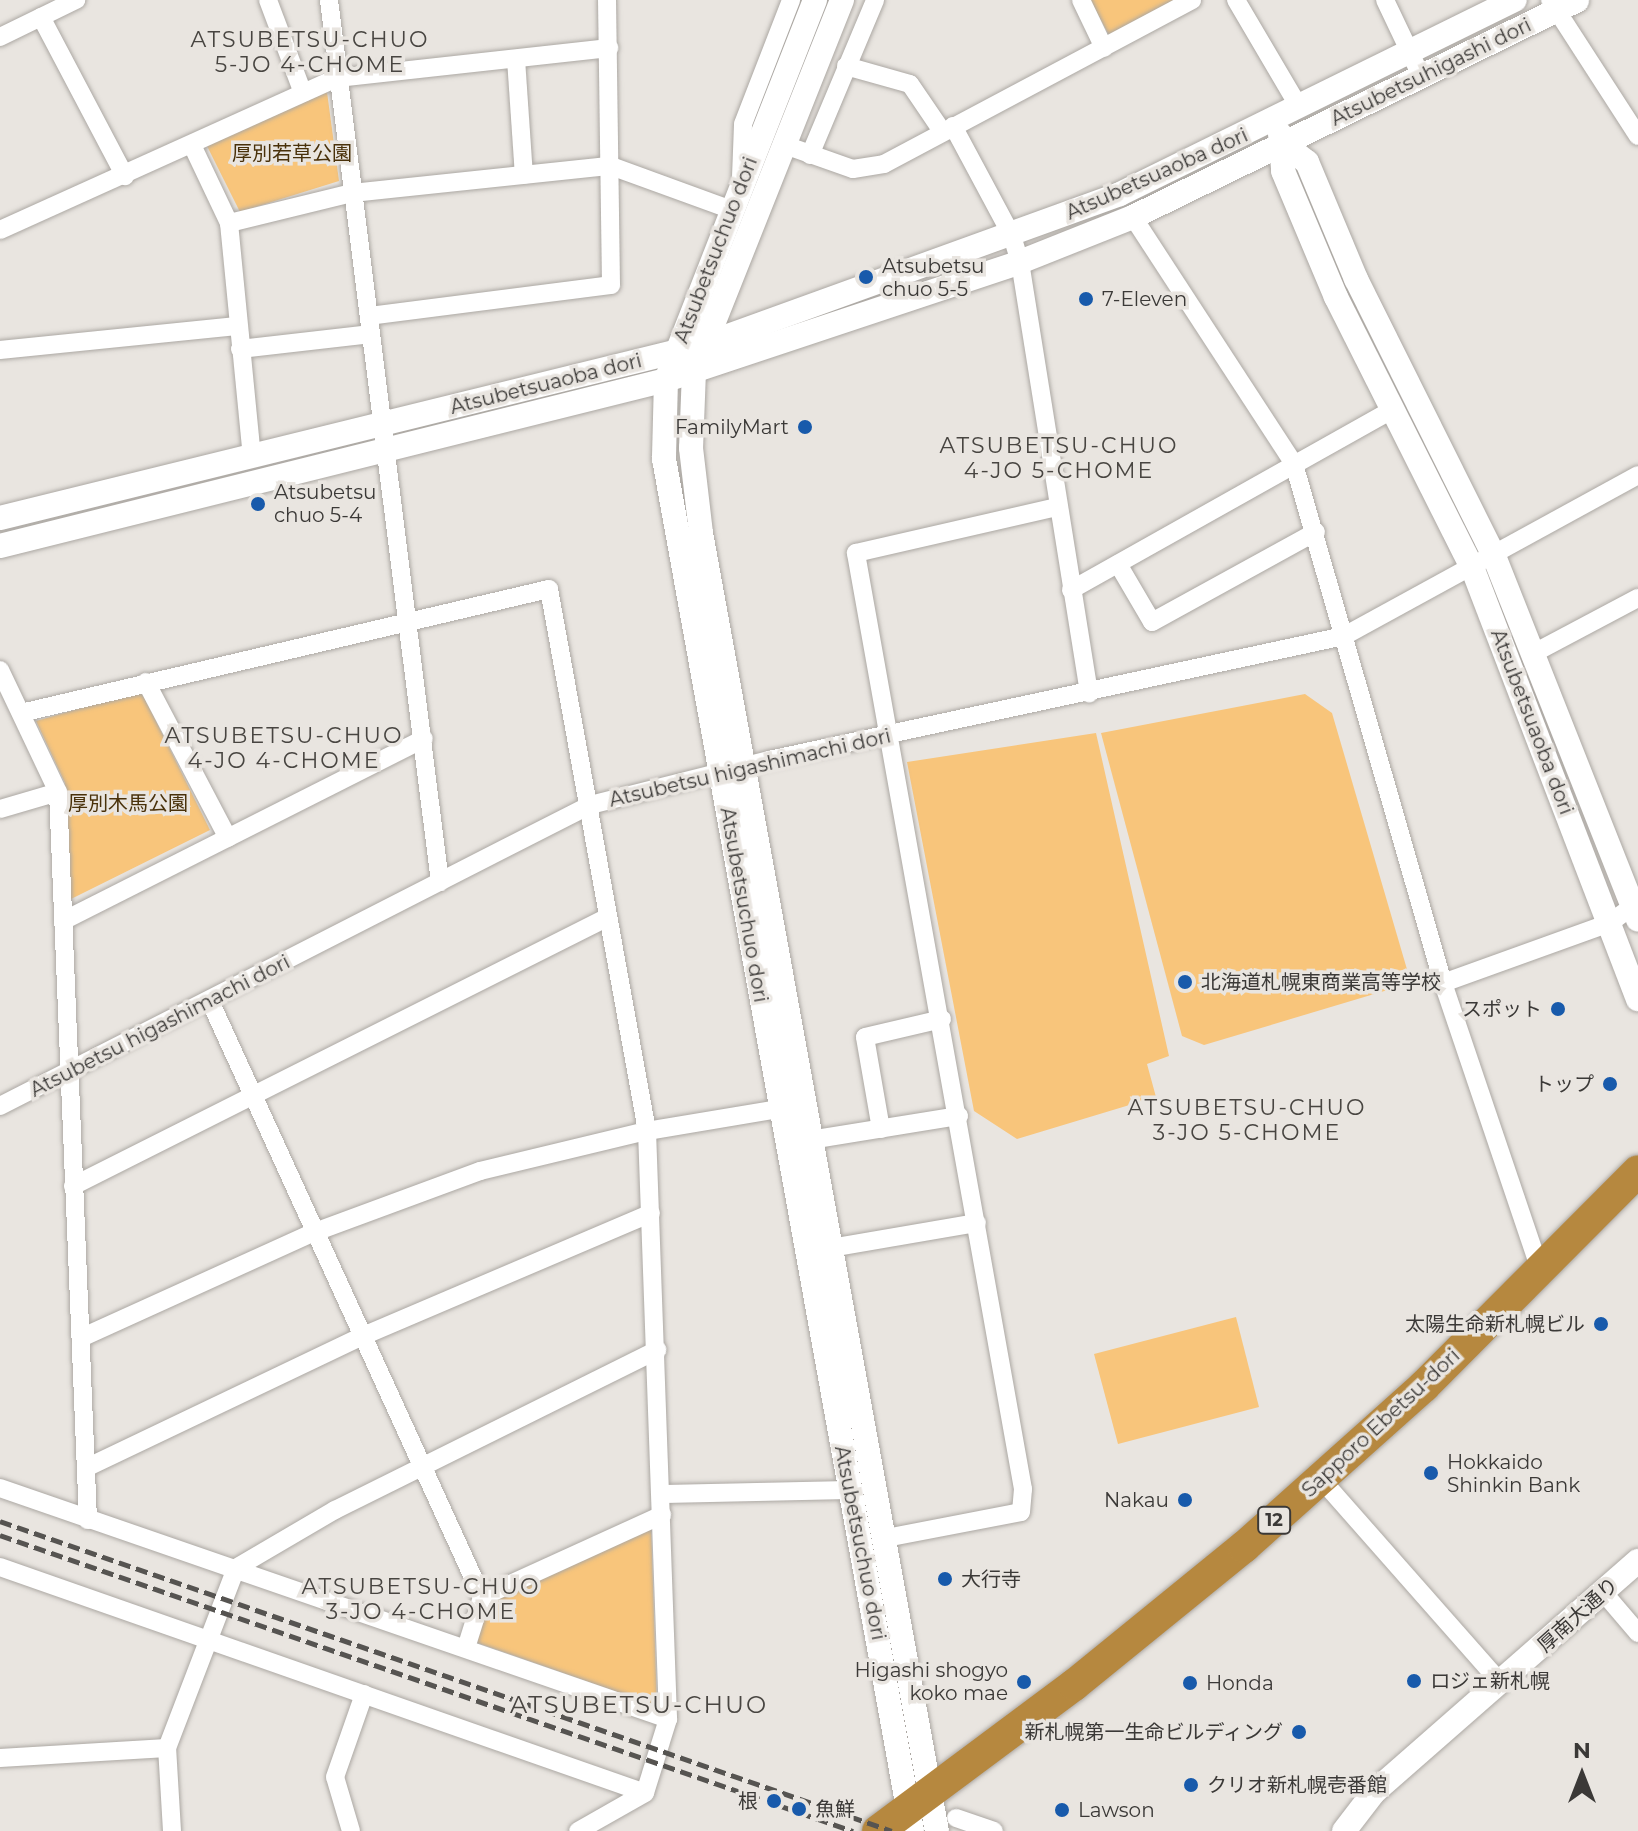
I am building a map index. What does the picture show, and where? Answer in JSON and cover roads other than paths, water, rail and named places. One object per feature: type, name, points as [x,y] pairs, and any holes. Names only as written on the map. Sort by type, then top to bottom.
[{"type":"highway","name":"Sapporo Ebetsu-dori","points":[[878,1831],[916,1808],[1074,1685],[1321,1479],[1541,1273],[1638,1171]]},
{"type":"street","points":[[0,37],[76,0]]},
{"type":"street","points":[[268,0],[303,93]]},
{"type":"street","points":[[329,0],[440,882]]},
{"type":"street","points":[[240,349],[611,285],[607,0]]},
{"type":"street","points":[[741,183],[743,124],[791,0]]},
{"type":"street","name":"Atsubetsuchuo dori","points":[[815,0],[785,107],[782,144],[694,371],[691,448],[701,533],[810,1140],[886,1538],[916,1808]]},
{"type":"street","name":"Atsubetsuchuo dori","points":[[842,0],[729,209],[666,380],[664,459],[779,1109],[851,1490],[916,1808]]},
{"type":"street","points":[[810,155],[875,0]]},
{"type":"street","points":[[1081,0],[1104,48]]},
{"type":"street","points":[[782,144],[853,169],[884,164],[1192,0]]},
{"type":"street","points":[[1236,0],[1299,107]]},
{"type":"street","points":[[1385,0],[1422,78]]},
{"type":"street","name":"Atsubetsuhigashi dori","points":[[1274,121],[1515,0]]},
{"type":"street","points":[[1561,3],[1638,136]]},
{"type":"street","name":"Atsubetsuhigashi dori","points":[[1285,145],[1422,78],[1561,3]]},
{"type":"street","points":[[41,17],[125,176]]},
{"type":"street","points":[[0,230],[337,78],[609,48]]},
{"type":"street","points":[[516,59],[524,175]]},
{"type":"street","points":[[846,66],[910,84],[948,129],[1012,236],[1020,262],[1089,694]]},
{"type":"street","name":"Atsubetsuaoba dori","points":[[0,546],[703,345],[1012,236],[1120,194],[1274,121],[1285,145],[1307,162],[1356,279],[1494,556],[1637,909]]},
{"type":"street","points":[[192,145],[229,223],[252,458]]},
{"type":"street","name":"Atsubetsuaoba dori","points":[[0,518],[252,458],[385,438],[666,380],[1020,262],[1133,217],[1285,145]]},
{"type":"street","name":"Atsubetsuaoba dori","points":[[1285,145],[1283,171],[1336,297],[1472,567],[1638,999]]},
{"type":"street","points":[[229,223],[352,193],[611,166],[729,209]]},
{"type":"street","points":[[1133,217],[1294,464],[1443,983],[1541,1273]]},
{"type":"street","points":[[0,350],[237,326]]},
{"type":"street","points":[[1071,590],[1393,409]]},
{"type":"street","name":"Atsubetsu higashimachi dori","points":[[0,1106],[70,1073],[590,805],[745,765],[890,737],[1344,636],[1638,475]]},
{"type":"street","points":[[886,1538],[1021,1512],[1023,1489],[942,1019],[856,553],[1057,507]]},
{"type":"street","points":[[1118,564],[1152,622],[1316,532]]},
{"type":"street","points":[[21,713],[549,589],[590,805],[606,918],[647,1131],[658,1350],[668,1719],[645,1793],[578,1831]]},
{"type":"street","points":[[1534,653],[1638,598]]},
{"type":"street","points":[[0,670],[58,792],[73,1186],[83,1337],[88,1520]]},
{"type":"street","points":[[146,682],[228,838]]},
{"type":"street","points":[[65,920],[424,739]]},
{"type":"street","points":[[0,809],[58,792]]},
{"type":"street","points":[[1443,983],[1610,923],[1637,909]]},
{"type":"street","points":[[73,1186],[606,918]]},
{"type":"street","points":[[210,1001],[251,1097],[482,1597],[466,1648]]},
{"type":"street","points":[[881,1129],[865,1037],[942,1019]]},
{"type":"street","points":[[83,1337],[315,1232],[480,1171],[647,1131],[779,1109]]},
{"type":"street","points":[[810,1140],[959,1116]]},
{"type":"street","points":[[88,1467],[363,1336],[651,1213]]},
{"type":"street","points":[[830,1248],[977,1223]]},
{"type":"street","points":[[172,1831],[167,1748],[236,1568],[335,1510],[658,1350]]},
{"type":"street","points":[[1321,1479],[1501,1683]]},
{"type":"street","points":[[0,1488],[668,1719]]},
{"type":"street","points":[[662,1494],[851,1490]]},
{"type":"street","points":[[482,1597],[662,1515]]},
{"type":"street","name":"厚南大通り","points":[[1344,1831],[1374,1792],[1638,1561]]},
{"type":"street","points":[[0,1567],[645,1793]]},
{"type":"street","points":[[1603,1592],[1638,1633]]},
{"type":"street","points":[[351,1831],[335,1777],[364,1694]]},
{"type":"street","points":[[0,1758],[167,1748]]},
{"type":"street","name":"Atsubetsuchuo dori","points":[[916,1808],[946,1824]]},
{"type":"street","points":[[946,1824],[994,1831]]},
{"type":"railway","points":[[0,1521],[892,1831]]},
{"type":"railway","points":[[0,1535],[853,1831]]},
{"type":"place","name":"Atsubetsu chuo 5-5","points":[[866,277]]},
{"type":"place","name":"7-Eleven","points":[[1086,299]]},
{"type":"place","name":"FamilyMart","points":[[805,427]]},
{"type":"place","name":"Atsubetsu chuo 5-4","points":[[258,504]]},
{"type":"place","name":"北海道札幌東商業高等学校","points":[[1185,982]]},
{"type":"place","name":"スポット","points":[[1558,1009]]},
{"type":"place","name":"トップ","points":[[1610,1084]]},
{"type":"place","name":"太陽生命新札幌ビル","points":[[1601,1324]]},
{"type":"place","name":"Hokkaido Shinkin Bank","points":[[1431,1473]]},
{"type":"place","name":"Nakau","points":[[1185,1500]]},
{"type":"place","name":"大行寺","points":[[945,1579]]},
{"type":"place","name":"ロジェ新札幌","points":[[1414,1681]]},
{"type":"place","name":"Higashi shogyo koko mae","points":[[1024,1682]]},
{"type":"place","name":"Honda","points":[[1190,1683]]},
{"type":"place","name":"新札幌第一生命ビルディング","points":[[1299,1732]]},
{"type":"place","name":"クリオ新札幌壱番館","points":[[1191,1785]]},
{"type":"place","name":"根","points":[[774,1801]]},
{"type":"place","name":"魚鮮","points":[[799,1809]]},
{"type":"place","name":"Lawson","points":[[1062,1810]]},
{"type":"district","name":"ATSUBETSU-CHUO 5-JO 4-CHOME","points":[[310,52]]},
{"type":"district","name":"ATSUBETSU-CHUO 4-JO 5-CHOME","points":[[1059,458]]},
{"type":"district","name":"ATSUBETSU-CHUO 4-JO 4-CHOME","points":[[284,748]]},
{"type":"district","name":"ATSUBETSU-CHUO 3-JO 5-CHOME","points":[[1247,1120]]},
{"type":"district","name":"ATSUBETSU-CHUO 3-JO 4-CHOME","points":[[421,1598]]},
{"type":"district","name":"ATSUBETSU-CHUO","points":[[639,1705]]},
{"type":"park label","name":"厚別若草公園","points":[[292,153]]},
{"type":"park label","name":"厚別木馬公園","points":[[128,803]]}]
